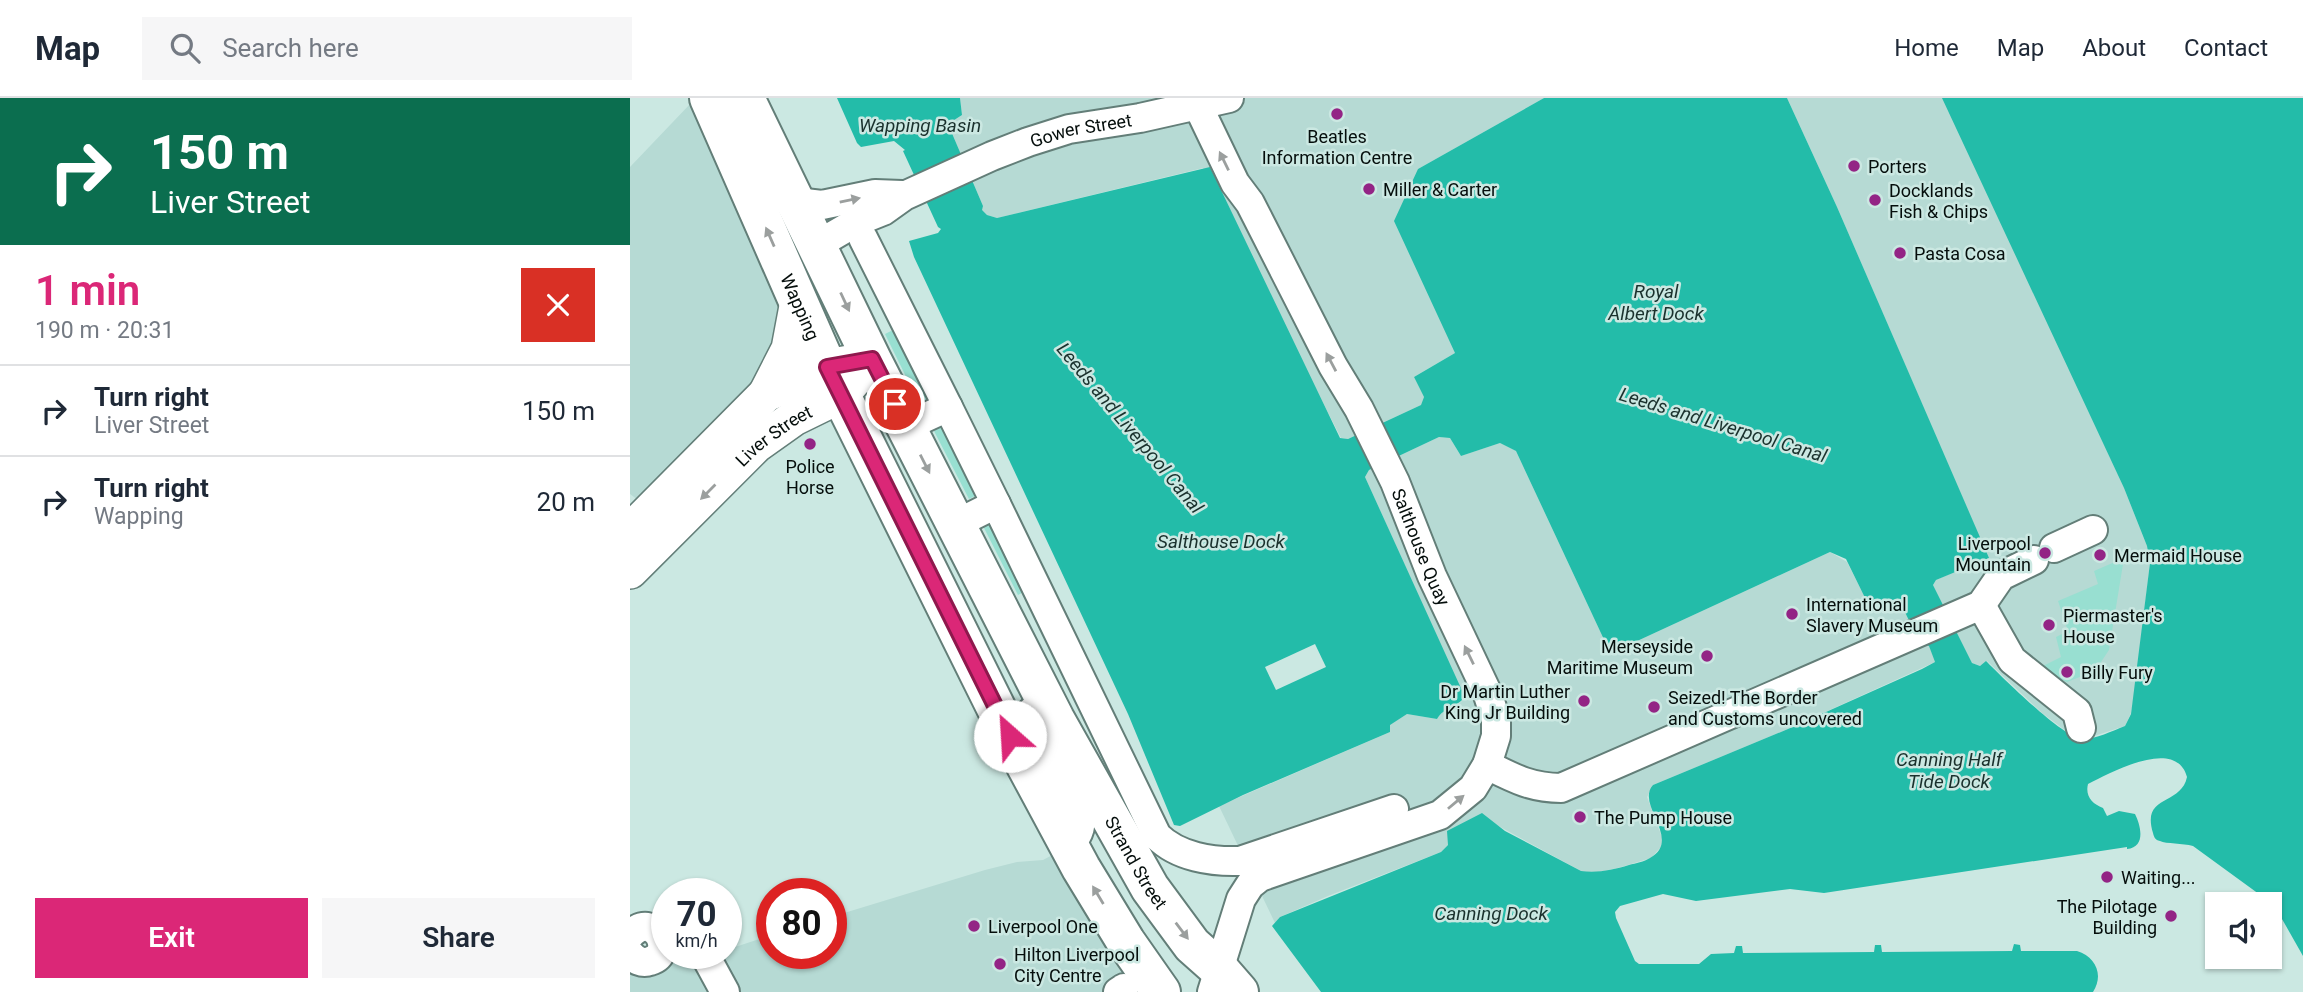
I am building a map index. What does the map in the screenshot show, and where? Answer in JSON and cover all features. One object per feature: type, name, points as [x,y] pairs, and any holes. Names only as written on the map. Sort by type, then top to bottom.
[{"type":"highway","name":"Wapping","points":[[709,98],[834,381],[1034,726]]},
{"type":"highway","points":[[745,98],[872,359],[984,580],[1034,726],[1069,846],[1126,942],[1161,992]]},
{"type":"highway","name":"Strand Street","points":[[1034,726],[1118,833],[1157,897],[1223,984]]},
{"type":"main road","name":"Liver Street","points":[[630,531],[766,394],[789,349],[798,300]]},
{"type":"main road","name":"Liver Street","points":[[630,570],[756,445],[794,418],[834,381],[872,359]]},
{"type":"main road","name":"Liver Street","points":[[766,394],[834,381]]},
{"type":"street","name":"Gower Street","points":[[904,195],[1028,142],[1069,129],[1229,98]]},
{"type":"street","name":"Salthouse Quay","points":[[1049,780],[1071,774],[1118,833],[1151,855],[1181,868],[1218,876],[1260,877],[1403,816],[1440,815],[1473,788],[1487,765],[1496,736],[1492,704],[1441,595],[1389,470],[1365,421],[1332,366],[1198,106]]},
{"type":"street","points":[[796,202],[822,205],[875,194],[904,195]]},
{"type":"street","points":[[817,245],[858,221],[883,211],[904,195]]},
{"type":"street","points":[[863,238],[948,407],[984,510],[1157,836],[1164,843],[1192,855],[1220,861],[1240,861],[1403,816]]},
{"type":"street","points":[[922,419],[948,407]]},
{"type":"street","points":[[1487,765],[1540,788],[1561,788],[1975,607],[2001,576],[2093,530]]},
{"type":"street","points":[[1975,607],[2012,660],[2077,712],[2081,728]]},
{"type":"street","points":[[1223,984],[1241,899],[1250,885],[1260,877]]},
{"type":"street","points":[[713,969],[725,992]]},
{"type":"shaded area","points":[[960,98],[1544,98],[1418,169],[1455,353],[1414,377],[1424,397],[1421,405],[1348,439],[1341,438],[1203,168],[997,218],[981,210],[983,206],[948,124],[962,115]]},
{"type":"shaded area","points":[[1787,98],[1947,98],[2124,488],[2147,546],[2150,563],[2135,690],[2131,713],[2125,726],[2082,740],[2074,737],[2042,713],[1987,661],[1980,666],[1972,663],[1933,585],[1936,580],[1988,557]]},
{"type":"shaded area","points":[[692,102],[798,301],[791,341],[650,509],[630,494],[630,167]]},
{"type":"shaded area","points":[[897,328],[932,397],[919,403],[885,334]]},
{"type":"shaded area","points":[[945,425],[979,494],[969,499],[934,431]]},
{"type":"shaded area","points":[[1439,437],[1450,438],[1461,456],[1500,443],[1516,451],[1607,646],[1622,648],[1830,552],[1847,562],[1869,605],[1881,600],[1893,599],[1900,602],[1919,640],[1929,645],[1935,662],[1788,729],[1653,785],[1647,797],[1663,840],[1651,858],[1594,873],[1581,871],[1493,823],[1449,837],[1448,845],[1441,852],[1328,896],[1280,917],[1275,923],[1219,806],[1390,732],[1389,725],[1407,714],[1437,719],[1441,712],[1461,702],[1464,697],[1365,477],[1369,470]]},
{"type":"shaded area","points":[[993,521],[1027,590],[1018,595],[983,526]]},
{"type":"shaded area","points":[[2124,558],[2109,650],[2095,671],[2067,682],[2054,676],[2043,666],[2061,657],[2056,637],[2068,631],[2058,601],[2098,584],[2094,571]]},
{"type":"shaded area","name":"Liverpool One","points":[[1069,846],[1162,992],[630,992],[630,967],[651,958],[651,969],[742,969],[742,945],[756,940],[756,969],[847,969],[847,912],[985,870],[1017,862],[1043,860]]},
{"type":"water","points":[[837,98],[960,98],[962,115],[948,124],[983,206],[982,210],[997,218],[1210,167],[1340,438],[1348,439],[1421,405],[1424,397],[1414,377],[1455,353],[1394,221],[1418,169],[1544,98],[1787,98],[1989,558],[1936,580],[1933,585],[1972,663],[1980,666],[1986,661],[2048,719],[2074,737],[2088,739],[2125,726],[2131,714],[2150,563],[2147,546],[2124,488],[1942,98],[2303,98],[2303,956],[2282,919],[2282,892],[2256,892],[2193,846],[2163,842],[2155,838],[2152,812],[2183,786],[2187,777],[2180,765],[2170,759],[2157,758],[2126,766],[2088,784],[2090,799],[2103,808],[2107,816],[2119,811],[2135,814],[2139,824],[2139,840],[2127,849],[1824,893],[1790,889],[1696,901],[1663,894],[1620,906],[1615,912],[1635,961],[1639,964],[1699,964],[1711,954],[1734,953],[1736,946],[1742,946],[1743,953],[1874,952],[1875,945],[1881,945],[1882,952],[2012,951],[2014,944],[2020,945],[2021,951],[2077,951],[2084,954],[2093,962],[2098,973],[2093,992],[1321,992],[1272,926],[1280,917],[1441,852],[1448,845],[1447,831],[1482,813],[1505,831],[1581,871],[1605,871],[1650,858],[1659,850],[1662,841],[1650,802],[1649,793],[1653,785],[1922,669],[1935,662],[1929,646],[1919,641],[1900,602],[1884,600],[1869,606],[1846,559],[1830,552],[1622,648],[1607,646],[1516,451],[1500,443],[1461,456],[1450,438],[1439,437],[1369,470],[1365,477],[1465,697],[1437,719],[1407,714],[1390,725],[1390,732],[1243,795],[1180,826],[1174,825],[1128,714],[914,257],[909,241],[938,233],[941,229],[903,151],[905,150],[894,141],[861,147]]},
{"type":"pier","points":[[1315,644],[1326,667],[1276,690],[1265,667]]},
{"type":"place","name":"Beatles Information Centre","points":[[1337,114]]},
{"type":"place","name":"Porters","points":[[1854,166]]},
{"type":"place","name":"Miller & Carter","points":[[1369,189]]},
{"type":"place","name":"Docklands Fish & Chips","points":[[1875,200]]},
{"type":"place","name":"Pasta Cosa","points":[[1900,253]]},
{"type":"place","name":"Police Horse","points":[[810,444]]},
{"type":"place","name":"Liverpool Mountain","points":[[2045,553]]},
{"type":"place","name":"Mermaid House","points":[[2100,555]]},
{"type":"place","name":"International Slavery Museum","points":[[1792,614]]},
{"type":"place","name":"Piermaster's House","points":[[2049,625]]},
{"type":"place","name":"Merseyside Maritime Museum","points":[[1707,656]]},
{"type":"place","name":"Billy Fury","points":[[2067,672]]},
{"type":"place","name":"Dr Martin Luther King Jr Building","points":[[1584,701]]},
{"type":"place","name":"Seized! The Border and Customs uncovered","points":[[1654,707]]},
{"type":"place","name":"The Pump House","points":[[1580,817]]},
{"type":"place","name":"Waiting...","points":[[2107,877]]},
{"type":"place","name":"The Pilotage Building","points":[[2171,916]]},
{"type":"place","name":"Liverpool One","points":[[974,926]]},
{"type":"place","name":"Hilton Liverpool City Centre","points":[[1000,964]]},
{"type":"route","points":[[895,404],[872,359],[827,367],[1010,736]]},
{"type":"water label","name":"Wapping Basin","points":[[920,125]]},
{"type":"water label","name":"Royal Albert Dock","points":[[1656,302]]},
{"type":"water label","name":"Leeds and Liverpool Canal","points":[[1723,425]]},
{"type":"water label","name":"Leeds and Liverpool Canal","points":[[1130,428]]},
{"type":"water label","name":"Salthouse Dock","points":[[1221,541]]},
{"type":"water label","name":"Canning Half Tide Dock","points":[[1949,770]]},
{"type":"water label","name":"Canning Dock","points":[[1491,913]]}]
